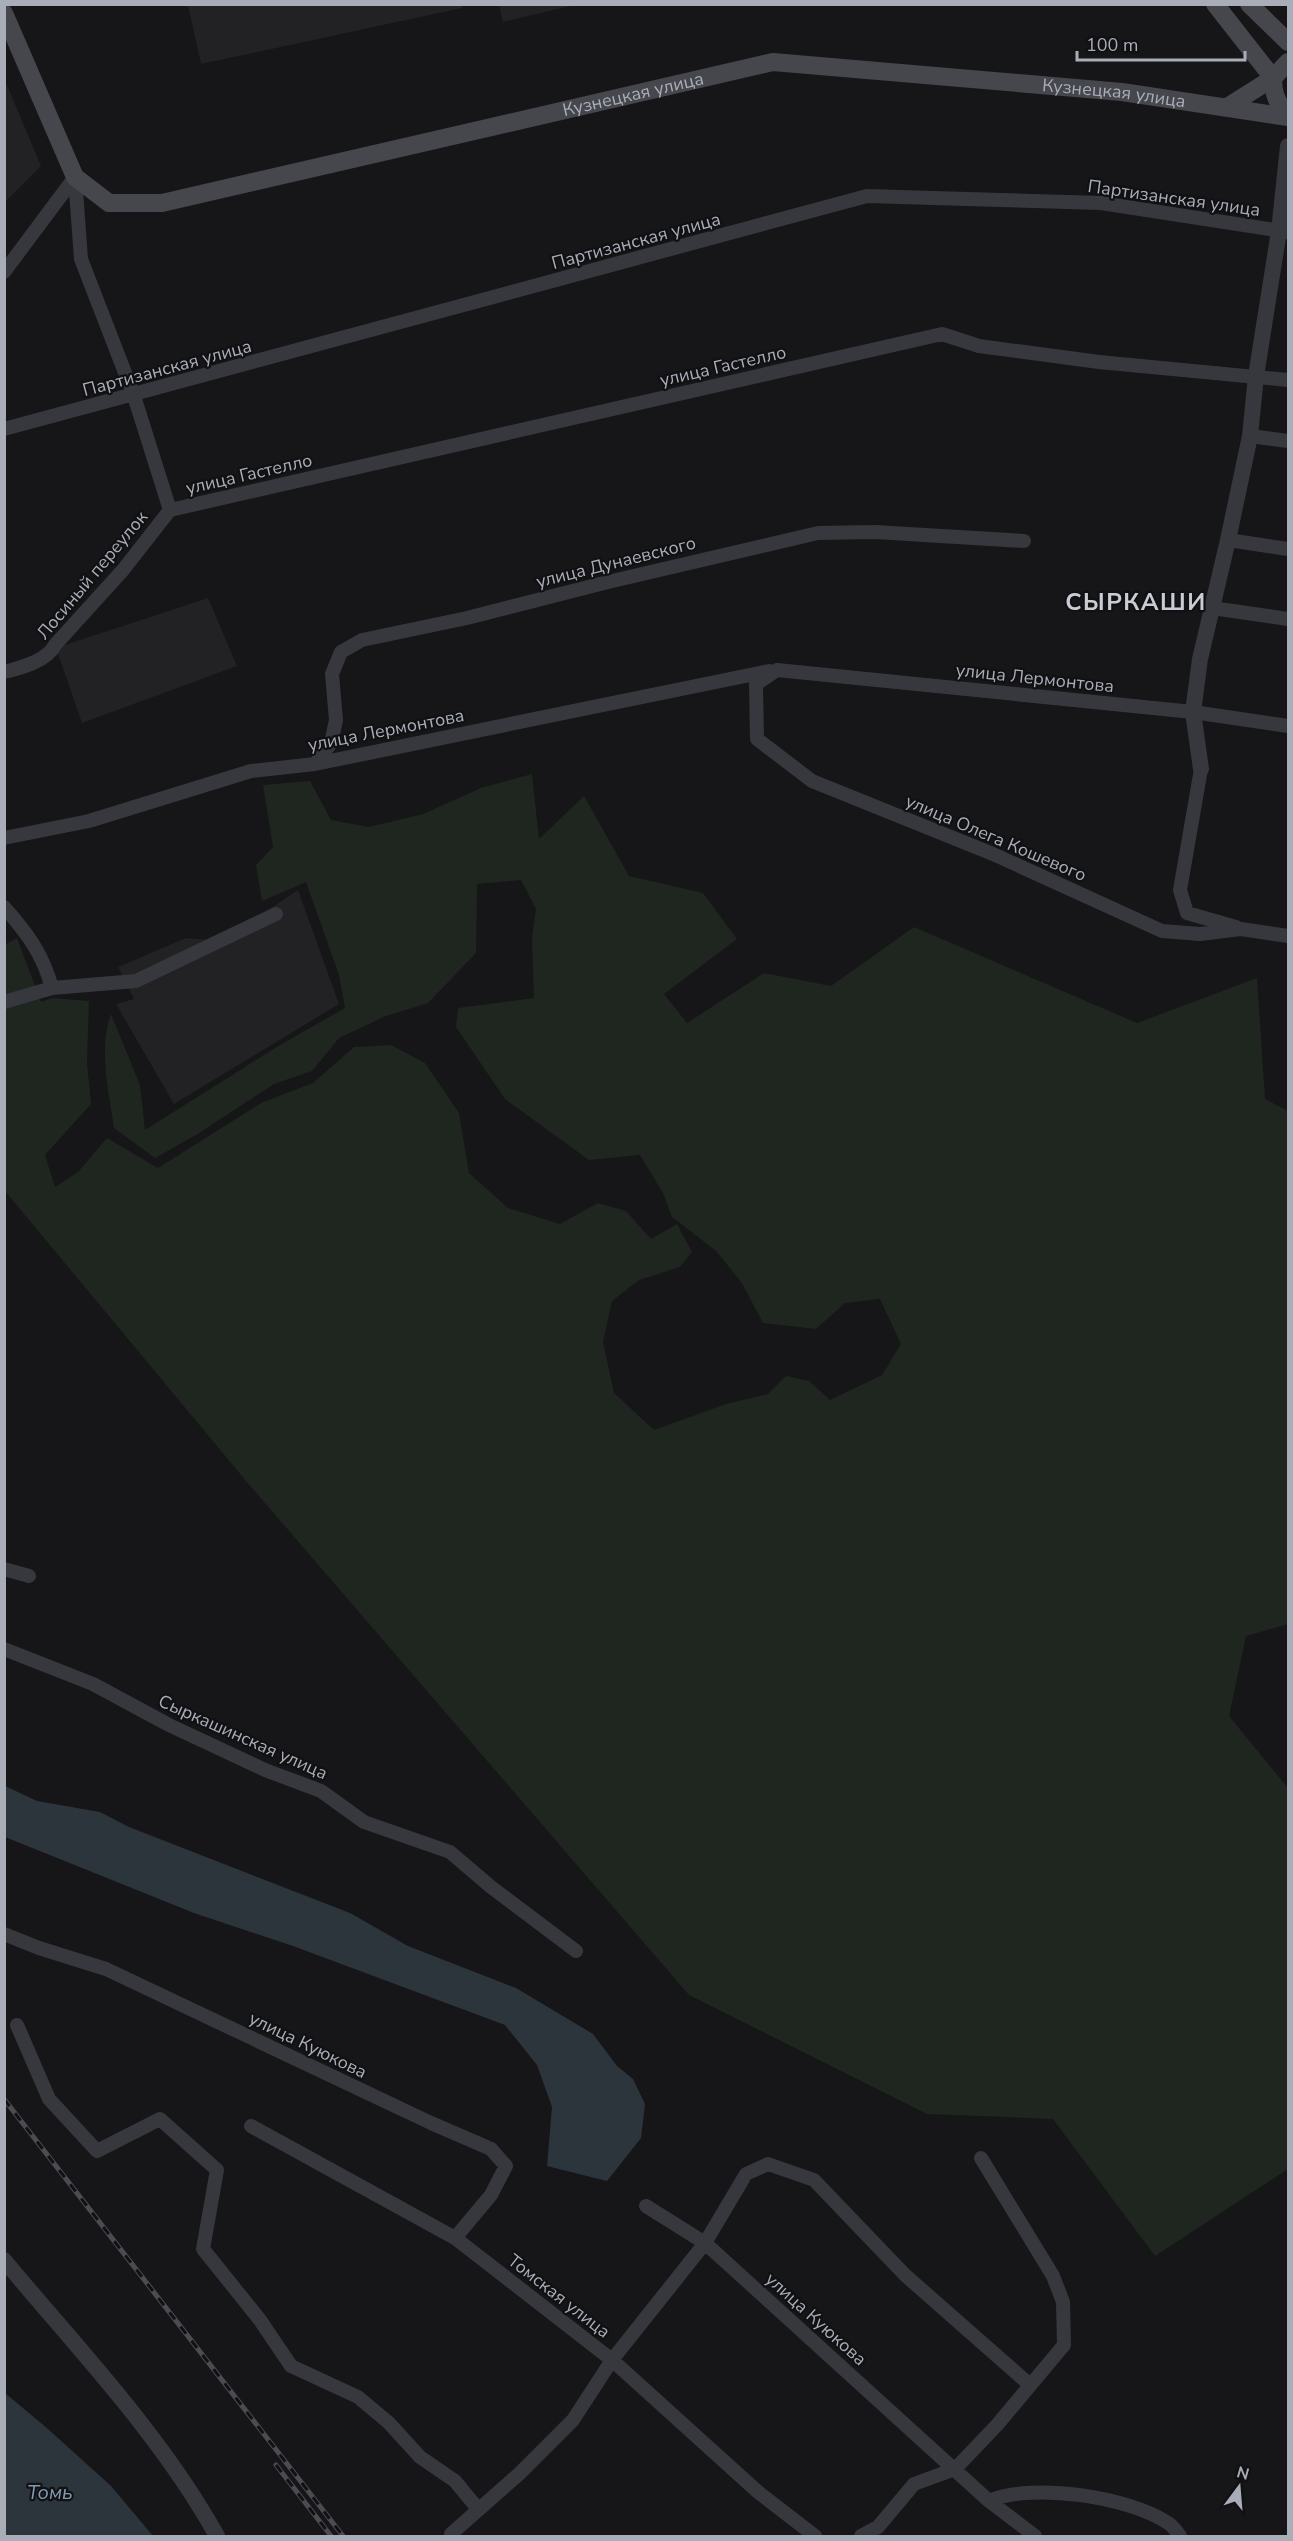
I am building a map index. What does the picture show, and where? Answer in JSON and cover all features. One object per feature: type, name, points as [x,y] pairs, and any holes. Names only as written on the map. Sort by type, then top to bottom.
[{"type":"main road","points":[[1215,4],[1273,78],[1273,93],[1288,116]]},
{"type":"main road","points":[[1249,4],[1288,42]]},
{"type":"main road","name":"Кузнецкая улица","points":[[4,13],[75,177],[109,202],[162,203],[772,62],[1122,92],[1288,116]]},
{"type":"main road","points":[[1227,107],[1273,78],[1288,62]]},
{"type":"street","points":[[1241,929],[1187,913],[1180,890],[1201,770],[1193,712],[1200,659],[1250,436],[1256,376],[1284,232],[1288,146]]},
{"type":"street","points":[[4,272],[75,177]]},
{"type":"street","points":[[75,177],[81,259],[134,396],[170,510]]},
{"type":"street","name":"Партизанская улица","points":[[4,429],[134,396],[867,196],[1101,203],[1284,232]]},
{"type":"street","name":"улица Гастелло","points":[[170,510],[942,334],[980,346],[1099,362],[1288,380]]},
{"type":"street","points":[[1250,436],[1288,441]]},
{"type":"street","name":"Лосиный переулок","points":[[4,672],[20,668],[51,653],[55,645],[123,570],[170,510]]},
{"type":"street","name":"улица Дунаевского","points":[[315,764],[331,743],[336,720],[332,674],[341,652],[362,640],[467,618],[818,532],[875,532],[1024,541]]},
{"type":"street","points":[[1228,540],[1288,549]]},
{"type":"street","points":[[1212,608],[1288,619]]},
{"type":"street","name":"улица Лермонтова","points":[[4,838],[89,821],[251,771],[315,764],[777,670],[1193,712],[1288,726]]},
{"type":"street","name":"улица Олега Кошевого","points":[[777,670],[756,684],[757,739],[812,781],[993,854],[1162,931],[1200,934],[1241,929],[1288,936]]},
{"type":"street","points":[[4,908],[23,929],[46,964],[52,988]]},
{"type":"street","points":[[4,1002],[52,988],[136,981],[276,914]]},
{"type":"street","points":[[4,1569],[29,1576]]},
{"type":"street","name":"Сыркашинская улица","points":[[4,1649],[93,1684],[169,1725],[265,1770],[321,1791],[364,1822],[450,1852],[491,1887],[576,1951]]},
{"type":"street","name":"улица Куюкова","points":[[4,1934],[39,1948],[106,1969],[430,2124],[491,2149],[506,2166],[491,2195],[455,2238]]},
{"type":"street","points":[[17,2025],[49,2099],[97,2151],[160,2119],[217,2170],[202,2249],[260,2320],[291,2366],[358,2397],[389,2423],[420,2457],[455,2481],[478,2509]]},
{"type":"street","name":"Томская улица","points":[[251,2126],[455,2238],[612,2360],[758,2492],[815,2536]]},
{"type":"street","points":[[861,2536],[878,2527],[914,2484],[955,2469],[997,2425],[1064,2345],[1063,2302],[1053,2276],[981,2158]]},
{"type":"street","points":[[451,2536],[519,2474],[573,2420],[612,2360],[705,2243],[746,2174],[768,2164],[814,2180],[905,2275],[1029,2384]]},
{"type":"street","name":"улица Куюкова","points":[[646,2206],[705,2243],[989,2501],[1035,2536]]},
{"type":"street","points":[[4,2260],[135,2417],[183,2481],[217,2536]]},
{"type":"street","points":[[989,2501],[998,2497],[1044,2492],[1116,2500],[1169,2523],[1180,2536]]},
{"type":"shaded area","points":[[499,4],[575,4],[575,5],[503,22]]},
{"type":"shaded area","points":[[188,5],[462,5],[462,8],[201,64]]},
{"type":"shaded area","points":[[4,78],[41,166],[5,202],[4,202]]},
{"type":"shaded area","points":[[208,598],[237,666],[82,723],[56,648]]},
{"type":"shaded area","points":[[532,774],[539,839],[584,796],[629,876],[703,893],[737,939],[664,994],[687,1023],[764,973],[831,986],[914,927],[1137,1023],[1257,978],[1265,1099],[1288,1111],[1288,1624],[1246,1636],[1229,1716],[1288,1788],[1288,2169],[1155,2256],[1053,2119],[927,2114],[689,1995],[246,1481],[5,1191],[4,945],[17,938],[41,1002],[52,998],[89,1001],[87,1062],[91,1104],[45,1155],[55,1187],[78,1172],[107,1138],[158,1168],[261,1103],[313,1083],[354,1047],[391,1045],[425,1063],[459,1113],[469,1173],[508,1208],[560,1224],[598,1203],[626,1211],[651,1239],[677,1224],[692,1252],[680,1267],[639,1280],[612,1301],[603,1342],[614,1393],[654,1430],[726,1404],[768,1394],[786,1376],[809,1381],[830,1400],[882,1375],[901,1344],[880,1299],[845,1303],[816,1329],[763,1323],[742,1283],[716,1251],[672,1217],[663,1193],[640,1155],[589,1160],[505,1099],[456,1027],[458,1008],[534,998],[532,937],[536,909],[521,880],[477,884],[476,953],[428,1003],[386,1016],[339,1038],[312,1071],[274,1084],[196,1135],[155,1158],[114,1128],[105,1056],[107,1027],[111,1014],[140,1085],[145,1130],[280,1045],[345,1008],[339,975],[306,882],[262,901],[256,865],[273,847],[263,785],[310,781],[331,820],[369,827],[423,814],[481,788]]},
{"type":"shaded area","points":[[298,890],[339,1004],[174,1104],[116,1004],[134,999],[118,967],[186,938],[222,941]]},
{"type":"water","points":[[5,1786],[37,1801],[100,1812],[129,1827],[350,1913],[408,1946],[516,1988],[593,2034],[617,2066],[633,2079],[645,2104],[641,2138],[607,2181],[547,2166],[552,2107],[537,2065],[505,2025],[293,1946],[194,1913],[5,1837]]},
{"type":"water","name":"Томь","points":[[5,2393],[111,2486],[153,2536],[5,2536]]},
{"type":"railway","points":[[4,2099],[343,2536]]},
{"type":"railway","points":[[276,2465],[331,2536]]},
{"type":"district","name":"СЫРКАШИ","points":[[1136,602]]}]
